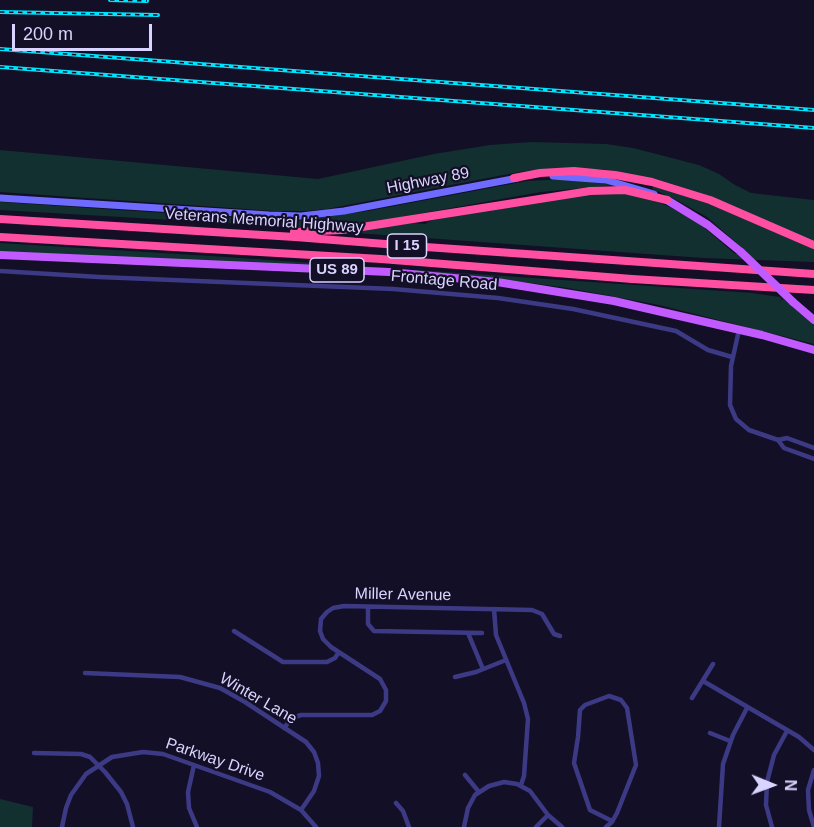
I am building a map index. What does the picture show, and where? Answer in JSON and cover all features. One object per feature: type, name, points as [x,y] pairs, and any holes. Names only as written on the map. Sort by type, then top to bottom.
[{"type":"highway","points":[[514,178],[540,173],[574,171],[652,182],[710,200],[814,245]]},
{"type":"highway","points":[[252,234],[342,230],[590,191],[625,190],[667,200]]},
{"type":"highway","name":"Veterans Memorial Highway","points":[[0,219],[252,234],[814,274]]},
{"type":"highway","name":"Veterans Memorial Highway","points":[[0,237],[381,259],[632,279],[814,290]]},
{"type":"main road","name":"Highway 89","points":[[0,198],[269,216],[301,216],[344,211],[514,178],[552,176],[595,178],[636,187],[667,200],[708,225],[741,252],[814,320]]},
{"type":"main road","name":"US 89","points":[[0,255],[389,272],[464,278],[580,295],[739,330],[814,350]]},
{"type":"street","name":"Frontage Road","points":[[0,271],[393,289],[498,298],[573,309],[676,331],[708,350],[732,357]]},
{"type":"street","points":[[739,330],[732,357],[730,400],[733,414],[746,428],[778,440],[784,448],[814,459]]},
{"type":"street","points":[[778,440],[787,438],[814,448]]},
{"type":"street","points":[[368,607],[368,624],[374,631],[482,633]]},
{"type":"street","name":"Miller Avenue","points":[[284,728],[292,718],[298,716],[369,716],[382,708],[387,694],[383,682],[325,642],[321,635],[320,627],[323,616],[330,609],[368,607],[528,609],[539,612],[545,617],[554,634],[560,636]]},
{"type":"street","points":[[494,609],[495,630],[524,703],[528,719],[524,776],[521,785]]},
{"type":"street","points":[[234,631],[283,662],[327,662],[335,658],[339,652]]},
{"type":"street","points":[[468,633],[483,669]]},
{"type":"street","points":[[455,677],[506,660]]},
{"type":"street","points":[[692,698],[713,664]]},
{"type":"street","name":"Winter Lane","points":[[84,673],[159,674],[196,680],[234,695],[306,742],[314,752],[318,763],[317,785],[301,810]]},
{"type":"street","points":[[703,681],[803,739],[814,750]]},
{"type":"street","points":[[606,827],[612,823],[635,771],[636,762],[627,708],[621,700],[609,696],[585,705],[580,710],[574,763],[590,810],[612,823]]},
{"type":"street","points":[[719,827],[722,769],[730,741],[747,708]]},
{"type":"street","points":[[772,827],[766,806],[766,782],[774,754],[787,730]]},
{"type":"street","points":[[710,734],[730,741]]},
{"type":"street","name":"Parkway Drive","points":[[62,827],[66,808],[74,789],[86,774],[117,756],[143,752],[163,754],[270,792],[301,810],[316,827]]},
{"type":"street","points":[[34,753],[84,754],[114,782],[124,798],[133,827]]},
{"type":"street","points":[[194,765],[188,792],[189,808],[196,827]]},
{"type":"street","points":[[814,771],[810,780],[808,798],[814,827]]},
{"type":"street","points":[[465,775],[478,792]]},
{"type":"street","points":[[464,827],[468,808],[478,792],[499,783],[521,785],[534,795],[548,815],[562,827]]},
{"type":"street","points":[[396,803],[403,811],[409,827]]},
{"type":"street","points":[[536,827],[548,815]]},
{"type":"green space","points":[[531,142],[606,144],[633,148],[699,165],[751,193],[814,200],[814,242],[701,193],[660,180],[602,169],[543,169],[519,172],[327,209],[305,211],[274,211],[0,192],[0,150],[318,179],[434,154],[490,145]]},
{"type":"green space","points":[[568,179],[615,185],[541,192],[373,222],[311,228],[0,210],[0,202],[284,221],[303,220],[368,211],[527,181]]},
{"type":"green space","points":[[653,186],[696,198],[814,249],[814,262],[703,258],[342,232],[414,223],[425,224],[433,220],[584,194],[620,193],[646,197],[670,207],[700,224],[735,254],[747,252],[707,217],[652,189]]},
{"type":"green space","points":[[0,243],[752,293],[780,297],[782,299],[778,303],[783,299],[814,325],[814,344],[659,305],[568,288],[508,280],[456,274],[0,253]]},
{"type":"green space","points":[[0,799],[33,807],[32,827],[0,827]]},
{"type":"railway","points":[[110,0],[147,1]]},
{"type":"railway","points":[[0,12],[158,15]]},
{"type":"railway","points":[[0,49],[814,110]]},
{"type":"railway","points":[[0,67],[814,128]]}]
